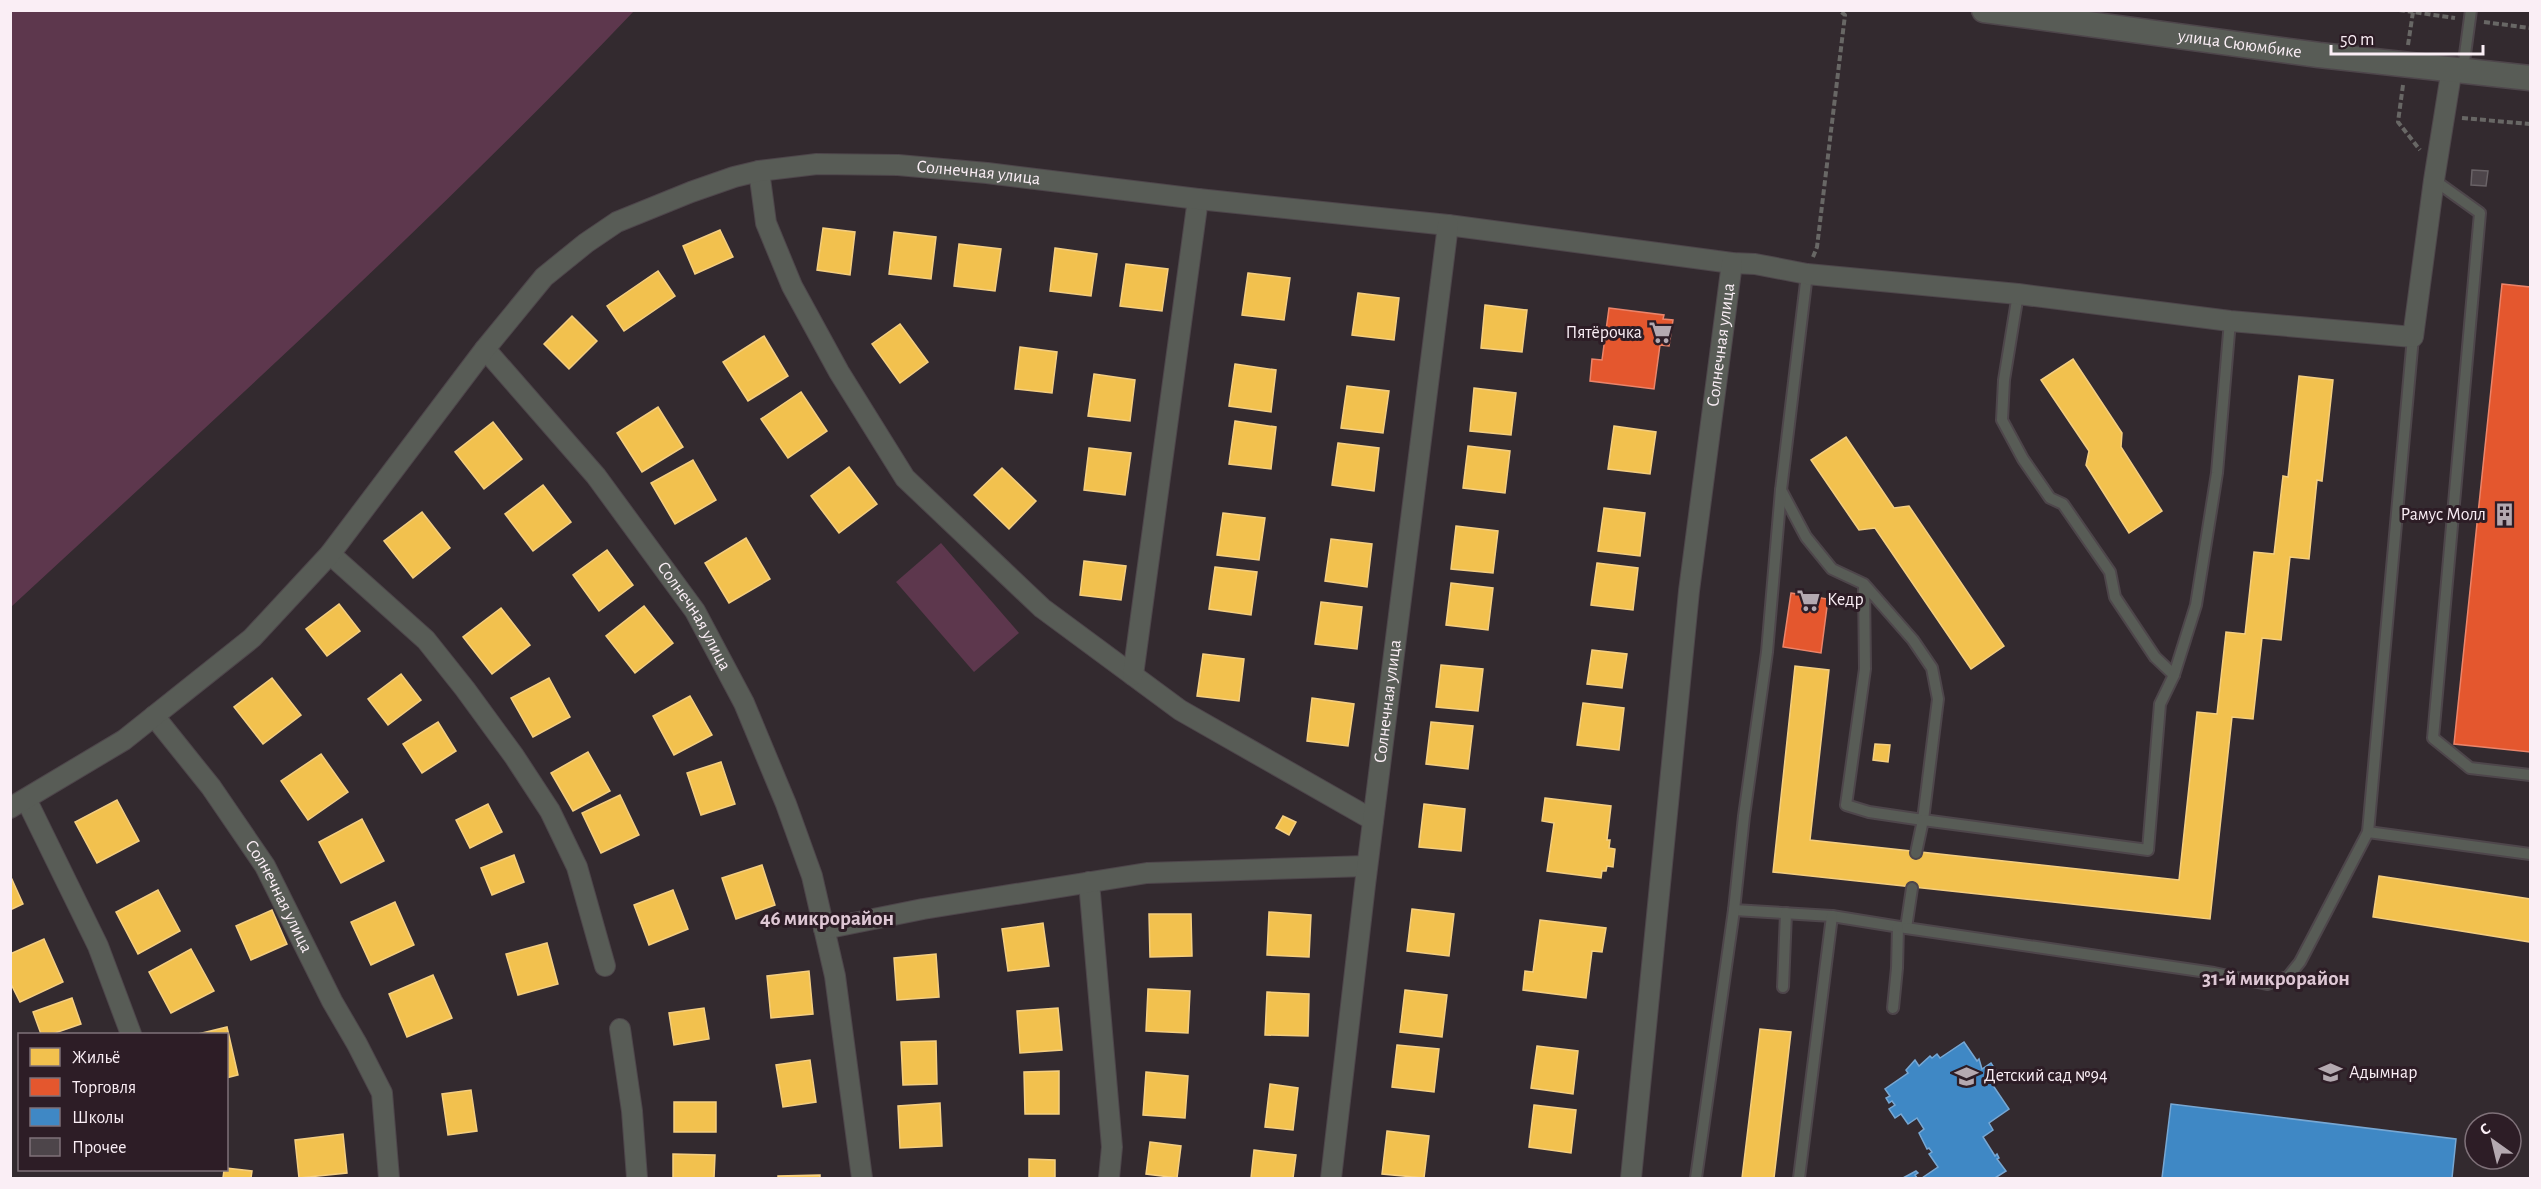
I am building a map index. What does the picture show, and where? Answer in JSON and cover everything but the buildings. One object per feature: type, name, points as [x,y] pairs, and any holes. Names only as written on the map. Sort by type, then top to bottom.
[{"type":"street","name":"улица Сююмбике","points":[[1984,10],[2319,56],[2530,78]]},
{"type":"street","points":[[2413,337],[2434,180],[2445,117],[2458,69]]},
{"type":"street","name":"Солнечная улица","points":[[130,1033],[98,946],[18,804],[124,740],[252,638],[330,554],[485,349],[544,277],[586,243],[617,222],[691,192],[759,171],[817,164],[898,165],[987,173],[1198,199],[1448,225],[1732,263],[1755,264],[1806,274],[2018,294],[2230,321],[2413,337]]},
{"type":"street","points":[[759,171],[766,223],[792,286],[839,372],[905,478],[1042,608],[1180,710],[1373,820]]},
{"type":"street","points":[[1133,675],[1198,199]]},
{"type":"street","name":"Солнечная улица","points":[[1331,1179],[1367,866],[1448,225]]},
{"type":"street","name":"Солнечная улица","points":[[1631,1179],[1689,591],[1732,263]]},
{"type":"street","name":"Солнечная улица","points":[[485,349],[596,476],[695,611],[744,703],[786,804],[812,876],[835,976],[862,1179]]},
{"type":"street","points":[[330,554],[426,640],[514,756],[550,811],[577,867],[605,966]]},
{"type":"street","name":"Солнечная улица","points":[[154,716],[211,787],[265,866],[332,1001],[382,1093],[389,1179]]},
{"type":"street","points":[[824,929],[923,909],[1147,873],[1367,866]]},
{"type":"street","points":[[1089,882],[1112,1147],[1108,1179]]},
{"type":"street","points":[[620,1029],[632,1111],[637,1179]]},
{"type":"lane","points":[[2458,69],[2470,15]]},
{"type":"lane","points":[[2434,180],[2480,213],[2433,738],[2470,768],[2530,774]]},
{"type":"lane","points":[[1696,1179],[1767,652],[1781,490],[1806,274]]},
{"type":"lane","points":[[2018,294],[2004,380],[2002,420],[2023,459],[2050,498],[2063,504],[2110,572],[2115,597],[2155,657],[2174,675]]},
{"type":"lane","points":[[1864,584],[1865,669],[1846,805],[1869,812],[2148,850],[2160,704],[2174,675],[2196,605],[2217,473],[2230,321]]},
{"type":"lane","points":[[1734,910],[1832,916],[2214,973],[2267,984],[2288,977],[2300,962],[2368,832],[2413,337]]},
{"type":"lane","points":[[1781,490],[1806,537],[1832,569],[1864,584],[1913,640],[1932,668],[1938,699],[1923,820],[1916,853]]},
{"type":"lane","points":[[2368,832],[2530,854]]},
{"type":"lane","points":[[1893,1008],[1902,928],[1912,888]]},
{"type":"lane","points":[[1783,987],[1786,913]]},
{"type":"lane","points":[[1799,1179],[1832,916]]},
{"type":"path","points":[[1806,274],[1817,247],[1845,15],[1839,10]]},
{"type":"path","points":[[2399,10],[2413,12]]},
{"type":"path","points":[[2470,15],[2530,28]]},
{"type":"path","points":[[2445,117],[2530,124]]},
{"type":"shaded area","points":[[11,10],[634,11],[406,240],[11,607]]},
{"type":"shaded area","points":[[941,543],[1019,633],[974,672],[896,582]]},
{"type":"place","name":"Пятёрочка","points":[[1660,333]]},
{"type":"place","name":"Рамус Молл","points":[[2504,515]]},
{"type":"place","name":"Кедр","points":[[1809,600]]},
{"type":"place","name":"Адымнар","points":[[2331,1073]]},
{"type":"place","name":"Детский сад №94","points":[[1966,1076]]},
{"type":"district","name":"46 микрорайон","points":[[827,918]]},
{"type":"district","name":"31-й микрорайон","points":[[2276,978]]}]
